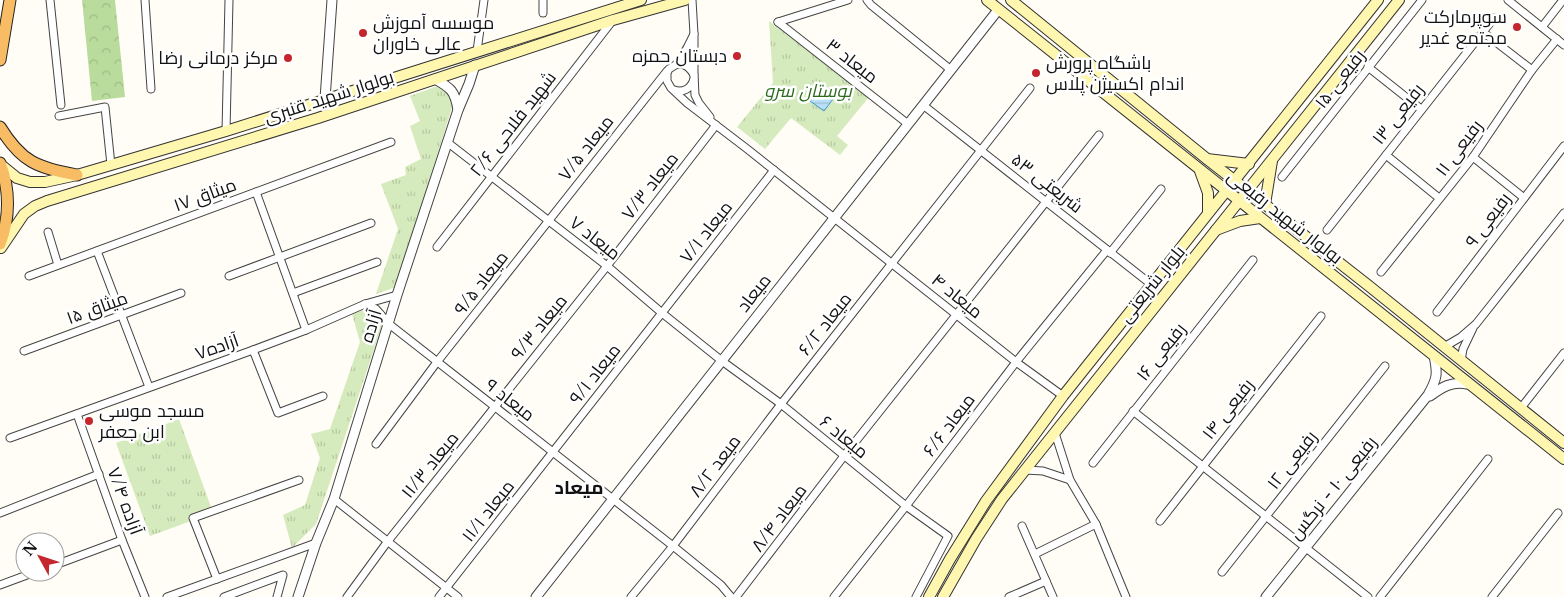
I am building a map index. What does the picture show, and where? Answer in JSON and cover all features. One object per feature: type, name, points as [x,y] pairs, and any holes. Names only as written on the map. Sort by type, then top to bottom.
[{"type":"highway","points":[[0,60],[10,0]]},
{"type":"highway","points":[[0,127],[16,149],[33,163],[47,169],[77,175]]},
{"type":"highway","points":[[0,164],[4,177],[8,212],[0,244]]},
{"type":"main road","name":"بولوار شهید قنبری","points":[[0,164],[17,178],[30,182],[45,182],[77,175],[226,131],[641,0]]},
{"type":"main road","name":"بولوار شهید قنبری","points":[[0,248],[24,214],[35,206],[231,145],[613,20],[685,0]]},
{"type":"main road","name":"بولوار شهید رفیعی","points":[[987,0],[1564,459]]},
{"type":"main road","name":"بولوار شهید رفیعی","points":[[1011,0],[1207,159],[1564,442]]},
{"type":"main road","name":"بلوار شریعتی","points":[[930,597],[986,501],[1063,396],[1378,0]]},
{"type":"main road","name":"بلوار شریعتی","points":[[943,597],[1002,499],[1400,0]]},
{"type":"main road","points":[[226,131],[231,145]]},
{"type":"main road","points":[[1207,159],[1249,164]]},
{"type":"main road","points":[[1265,204],[1272,161]]},
{"type":"main road","points":[[1199,170],[1208,193],[1208,213]]},
{"type":"main road","points":[[1215,230],[1240,220],[1260,218]]},
{"type":"street","points":[[50,0],[61,105]]},
{"type":"street","points":[[145,0],[150,89]]},
{"type":"street","points":[[226,131],[229,0]]},
{"type":"street","points":[[326,99],[332,0]]},
{"type":"street","points":[[477,51],[484,0]]},
{"type":"street","points":[[543,0],[543,13]]},
{"type":"street","points":[[692,0],[696,95],[699,103],[716,125]]},
{"type":"street","name":"میعاد ۳","points":[[848,0],[778,22],[908,124]]},
{"type":"street","points":[[867,0],[950,70]]},
{"type":"street","name":"رفیعی ۱۵","points":[[1282,177],[1422,0]]},
{"type":"street","points":[[1508,0],[1564,45]]},
{"type":"street","points":[[1542,27],[1563,0]]},
{"type":"street","name":"میعاد","points":[[536,597],[998,10]]},
{"type":"street","name":"رفیعی ۱۳","points":[[1327,230],[1494,18]]},
{"type":"street","name":"شهید فلاحی ۲/۶","points":[[437,246],[613,20]]},
{"type":"street","points":[[1483,32],[1532,70]]},
{"type":"street","points":[[694,34],[676,64],[669,69],[666,77],[670,87],[687,103],[716,125]]},
{"type":"street","name":"رفیعی ۱۱","points":[[1380,272],[1473,157],[1532,70],[1557,39]]},
{"type":"street","points":[[670,87],[679,92],[683,91],[690,87],[694,77],[689,67],[676,64]]},
{"type":"street","name":"آزاده","points":[[298,597],[316,543],[334,499],[397,295],[458,110],[475,65]]},
{"type":"street","points":[[1368,67],[1421,109]]},
{"type":"street","name":"میعاد ۷/۵","points":[[548,221],[669,69]]},
{"type":"street","points":[[434,79],[449,87],[455,96],[458,110]]},
{"type":"street","name":"میعاد ۷/۵","points":[[648,94],[670,87]]},
{"type":"street","name":"میعاد ۶/۲","points":[[781,404],[1030,88]]},
{"type":"street","name":"شریعتی ۵۳","points":[[923,105],[1152,285]]},
{"type":"street","points":[[59,116],[105,107],[111,165]]},
{"type":"street","name":"میعاد ۴","points":[[716,125],[1016,362],[1063,396]]},
{"type":"street","name":"میعاد ۷/۳","points":[[607,266],[716,125]]},
{"type":"street","name":"میعاد ۸/۴","points":[[736,597],[844,456],[1099,135]]},
{"type":"street","name":"میثاق ۱۷","points":[[29,276],[392,142]]},
{"type":"street","name":"میعاد ۷","points":[[448,142],[607,266],[722,361]]},
{"type":"street","name":"رفیعی ۹","points":[[1437,312],[1564,146]]},
{"type":"street","points":[[1386,155],[1439,198]]},
{"type":"street","points":[[1473,157],[1524,198]]},
{"type":"street","name":"میعاد ۷/۱","points":[[662,313],[774,170]]},
{"type":"street","points":[[1110,253],[1161,189]]},
{"type":"street","points":[[256,192],[306,330]]},
{"type":"street","points":[[1444,347],[1461,337],[1476,324],[1564,213]]},
{"type":"street","name":"میعاد ۹/۵","points":[[376,444],[437,362],[548,221]]},
{"type":"street","points":[[229,276],[371,223]]},
{"type":"street","points":[[48,232],[58,265]]},
{"type":"street","name":"میعاد ۶/۶","points":[[834,597],[1016,362],[1107,250],[1110,253]]},
{"type":"street","points":[[97,251],[149,387]]},
{"type":"street","name":"رفیعی ۱۶","points":[[1093,463],[1253,260]]},
{"type":"street","points":[[293,293],[377,262]]},
{"type":"street","name":"میعاد ۹/۳","points":[[495,407],[607,266]]},
{"type":"street","name":"میثاق ۱۵","points":[[24,351],[181,294]]},
{"type":"street","name":"آزاده۷","points":[[10,438],[306,330],[365,304],[397,295]]},
{"type":"street","name":"میعاد ۹","points":[[365,304],[376,309],[389,324],[673,546],[721,585],[731,597]]},
{"type":"street","name":"میعاد ۹/۱","points":[[552,453],[662,313]]},
{"type":"street","name":"رفیعی ۱۴","points":[[1160,522],[1321,316]]},
{"type":"street","points":[[1461,361],[1463,349],[1476,324]]},
{"type":"street","points":[[253,350],[278,413],[323,396]]},
{"type":"street","points":[[1520,408],[1564,353]]},
{"type":"street","points":[[1425,399],[1434,384],[1438,371],[1434,356]]},
{"type":"street","name":"میعاد ۶","points":[[722,361],[781,404],[906,506],[948,536],[916,597]]},
{"type":"street","name":"رفیعی ۱۲","points":[[1222,572],[1385,366]]},
{"type":"street","points":[[1425,399],[1446,385],[1468,384]]},
{"type":"street","name":"رفیعی ۱۰ - نرگس","points":[[1266,597],[1425,399]]},
{"type":"street","name":"میعد ۸/۲","points":[[631,597],[673,546],[781,404]]},
{"type":"street","name":"میعاد ۱۱/۳","points":[[347,597],[388,541],[495,407]]},
{"type":"street","points":[[1133,411],[1368,597]]},
{"type":"street","name":"آزاده ۷/۴","points":[[77,414],[122,540],[145,597]]},
{"type":"street","points":[[1054,433],[1070,480],[1096,524],[1126,597]]},
{"type":"street","name":"میعاد ۱۱/۱","points":[[439,597],[552,453]]},
{"type":"street","points":[[1380,597],[1488,459]]},
{"type":"street","points":[[1025,470],[1043,472],[1070,480]]},
{"type":"street","points":[[0,513],[99,474]]},
{"type":"street","points":[[217,579],[193,518],[299,480]]},
{"type":"street","points":[[334,499],[458,597]]},
{"type":"street","points":[[1492,597],[1558,513]]},
{"type":"street","points":[[1034,554],[1096,524]]},
{"type":"street","points":[[1022,526],[1053,597]]},
{"type":"street","points":[[65,561],[122,540]]},
{"type":"street","points":[[168,597],[316,543]]},
{"type":"street","points":[[224,597],[283,575],[277,597]]},
{"type":"street","points":[[0,585],[15,579]]},
{"type":"street","points":[[1009,597],[1046,581]]},
{"type":"green space","points":[[82,0],[115,0],[125,97],[92,101]]},
{"type":"green space","name":"بوستان سرو","points":[[769,21],[869,97],[837,136],[848,145],[840,155],[791,118],[765,149],[737,127],[773,83]]},
{"type":"green space","points":[[440,85],[451,92],[454,101],[396,287],[376,294],[398,229],[381,184],[406,175],[405,167],[421,159],[410,126],[420,121],[410,96]]},
{"type":"green space","points":[[369,308],[377,313],[383,322],[316,524],[292,548],[283,515],[305,505],[320,458],[311,434],[330,429],[360,342],[352,314]]},
{"type":"green space","points":[[179,419],[211,507],[189,515],[191,521],[150,536],[116,443]]},
{"type":"water","points":[[820,88],[833,99],[824,111],[810,101]]},
{"type":"place","name":"سوپرمارکت مجتمع غدیر","points":[[1517,27]]},
{"type":"place","name":"موسسه آموزش عالی خاوران","points":[[363,33]]},
{"type":"place","name":"دبستان حمزه","points":[[737,56]]},
{"type":"place","name":"مرکز درمانی رضا","points":[[288,58]]},
{"type":"place","name":"باشگاه پرورش اندام اکسیژن پلاس","points":[[1036,73]]},
{"type":"place","name":"مسجد موسی ابن جعفر","points":[[89,421]]},
{"type":"district","name":"میعاد","points":[[579,487]]}]
